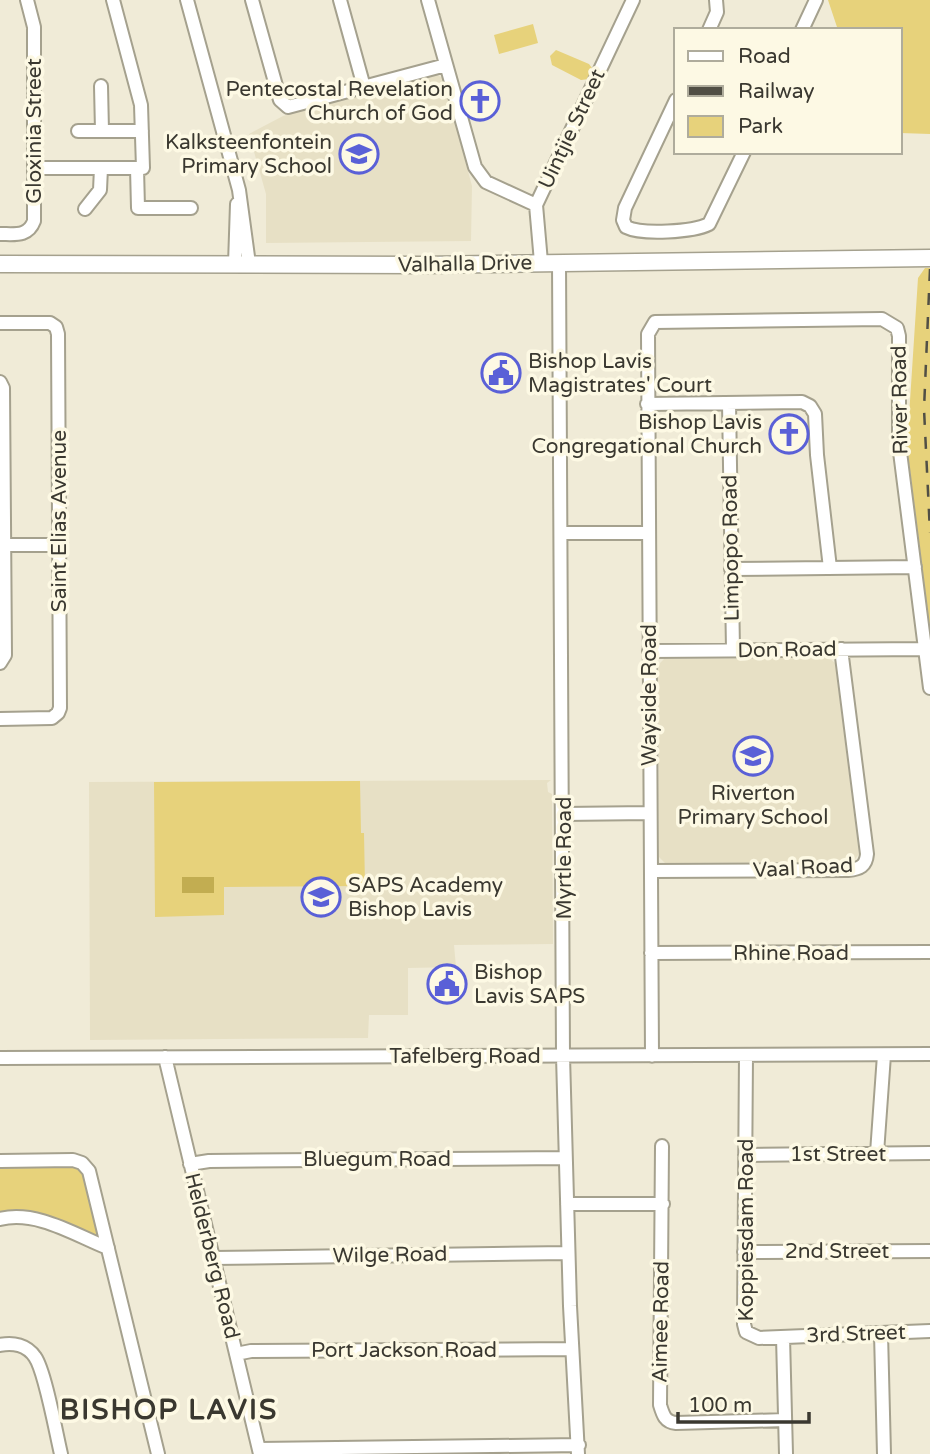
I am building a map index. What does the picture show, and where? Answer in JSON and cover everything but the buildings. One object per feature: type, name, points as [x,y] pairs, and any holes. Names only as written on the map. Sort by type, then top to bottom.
[{"type":"main road","name":"Valhalla Drive","points":[[0,264],[424,265],[928,258]]},
{"type":"street","name":"Gloxinia Street","points":[[0,234],[22,234],[33,225],[34,27],[27,0]]},
{"type":"street","points":[[35,167],[143,168],[139,94],[113,0]]},
{"type":"street","points":[[187,0],[239,190],[242,264]]},
{"type":"street","points":[[253,0],[282,103],[293,107],[446,65]]},
{"type":"street","points":[[340,0],[364,87]]},
{"type":"street","points":[[428,0],[475,167],[486,182],[536,205]]},
{"type":"street","name":"Uintjie Street","points":[[541,262],[536,205],[633,0]]},
{"type":"street","points":[[710,28],[717,12],[716,0]]},
{"type":"street","points":[[803,28],[816,0]]},
{"type":"street","points":[[101,86],[102,131]]},
{"type":"street","points":[[674,104],[625,208],[623,223],[628,229],[696,229],[709,224],[743,154]]},
{"type":"street","points":[[78,131],[142,131]]},
{"type":"street","points":[[85,209],[100,190],[101,168]]},
{"type":"street","points":[[137,168],[138,208],[191,208]]},
{"type":"street","name":"Myrtle Road","points":[[559,262],[563,1056],[568,1254],[578,1449]]},
{"type":"street","name":"River Road","points":[[648,334],[652,324],[659,321],[882,319],[894,325],[899,336],[899,444],[930,688]]},
{"type":"street","name":"Saint Elias Avenue","points":[[0,323],[50,323],[58,330],[60,710],[52,718],[0,719]]},
{"type":"street","name":"Wayside Road","points":[[648,334],[652,1056]]},
{"type":"street","points":[[0,382],[3,388],[2,545],[5,655],[0,663]]},
{"type":"street","points":[[648,404],[802,402],[814,410],[830,568]]},
{"type":"street","name":"Limpopo Road","points":[[729,403],[733,650]]},
{"type":"street","points":[[562,533],[648,533]]},
{"type":"street","points":[[2,545],[59,545]]},
{"type":"street","points":[[731,569],[915,567]]},
{"type":"street","name":"Vaal Road","points":[[651,871],[848,870],[860,868],[864,864],[867,854],[841,649]]},
{"type":"street","name":"Don Road","points":[[649,651],[925,649]]},
{"type":"street","points":[[563,814],[650,813]]},
{"type":"street","name":"Rhine Road","points":[[651,953],[930,952]]},
{"type":"street","name":"Tafelberg Road","points":[[0,1058],[930,1054]]},
{"type":"street","points":[[877,1153],[884,1055]]},
{"type":"street","name":"Koppiesdam Road","points":[[746,1056],[744,1329],[755,1338],[783,1337],[786,1454]]},
{"type":"street","name":"Helderberg Road","points":[[164,1057],[260,1452]]},
{"type":"street","name":"Aimee Road","points":[[662,1146],[662,1414],[666,1420],[676,1423],[785,1420]]},
{"type":"street","name":"1st Street","points":[[745,1154],[930,1153]]},
{"type":"street","name":"Bluegum Road","points":[[190,1164],[209,1161],[565,1158]]},
{"type":"street","points":[[0,1161],[73,1160],[85,1165],[91,1175],[158,1454]]},
{"type":"street","points":[[567,1204],[663,1204]]},
{"type":"street","points":[[0,1219],[19,1216],[40,1220],[108,1248]]},
{"type":"street","name":"2nd Street","points":[[744,1252],[930,1251]]},
{"type":"street","name":"Wilge Road","points":[[213,1258],[568,1254]]},
{"type":"street","name":"3rd Street","points":[[783,1337],[930,1331]]},
{"type":"street","points":[[881,1333],[884,1454]]},
{"type":"street","points":[[0,1345],[9,1343],[21,1346],[36,1358],[61,1454]]},
{"type":"street","name":"Port Jackson Road","points":[[236,1354],[251,1351],[572,1349]]},
{"type":"street","points":[[260,1452],[578,1449]]},
{"type":"shaded area","name":"Kalksteenfontein Primary School","points":[[435,74],[443,78],[472,186],[471,241],[266,243],[266,194],[249,134],[283,116]]},
{"type":"shaded area","name":"Riverton Primary School","points":[[829,658],[835,663],[859,854],[853,862],[665,863],[659,857],[658,665],[664,659]]},
{"type":"shaded area","name":"SAPS Academy Bishop Lavis","points":[[551,780],[547,783],[548,792],[552,794],[553,944],[454,945],[456,967],[408,968],[408,1015],[369,1015],[368,1038],[90,1040],[89,782]]},
{"type":"shaded area","points":[[182,877],[214,877],[214,893],[182,893]]},
{"type":"green space","points":[[828,0],[930,0],[930,134],[902,133],[902,28],[837,28]]},
{"type":"green space","points":[[533,24],[538,43],[499,54],[494,35]]},
{"type":"green space","points":[[556,50],[589,64],[592,68],[589,79],[581,80],[552,65],[550,56]]},
{"type":"green space","points":[[925,268],[930,268],[930,630],[907,447],[918,278]]},
{"type":"green space","points":[[360,781],[365,886],[224,887],[224,915],[155,917],[154,782]]},
{"type":"green space","points":[[0,1165],[75,1165],[83,1169],[99,1237],[0,1215]]},
{"type":"railway","points":[[930,269],[924,409],[930,533]]},
{"type":"place","name":"Pentecostal Revelation Church of God","points":[[480,101]]},
{"type":"place","name":"Kalksteenfontein Primary School","points":[[359,154]]},
{"type":"place","name":"Bishop Lavis Magistrates' Court","points":[[501,373]]},
{"type":"place","name":"Bishop Lavis Congregational Church","points":[[789,434]]},
{"type":"place","name":"Riverton Primary School","points":[[753,756]]},
{"type":"place","name":"SAPS Academy Bishop Lavis","points":[[321,897]]},
{"type":"place","name":"Bishop Lavis SAPS","points":[[447,984]]},
{"type":"district","name":"BISHOP LAVIS","points":[[169,1410]]}]
